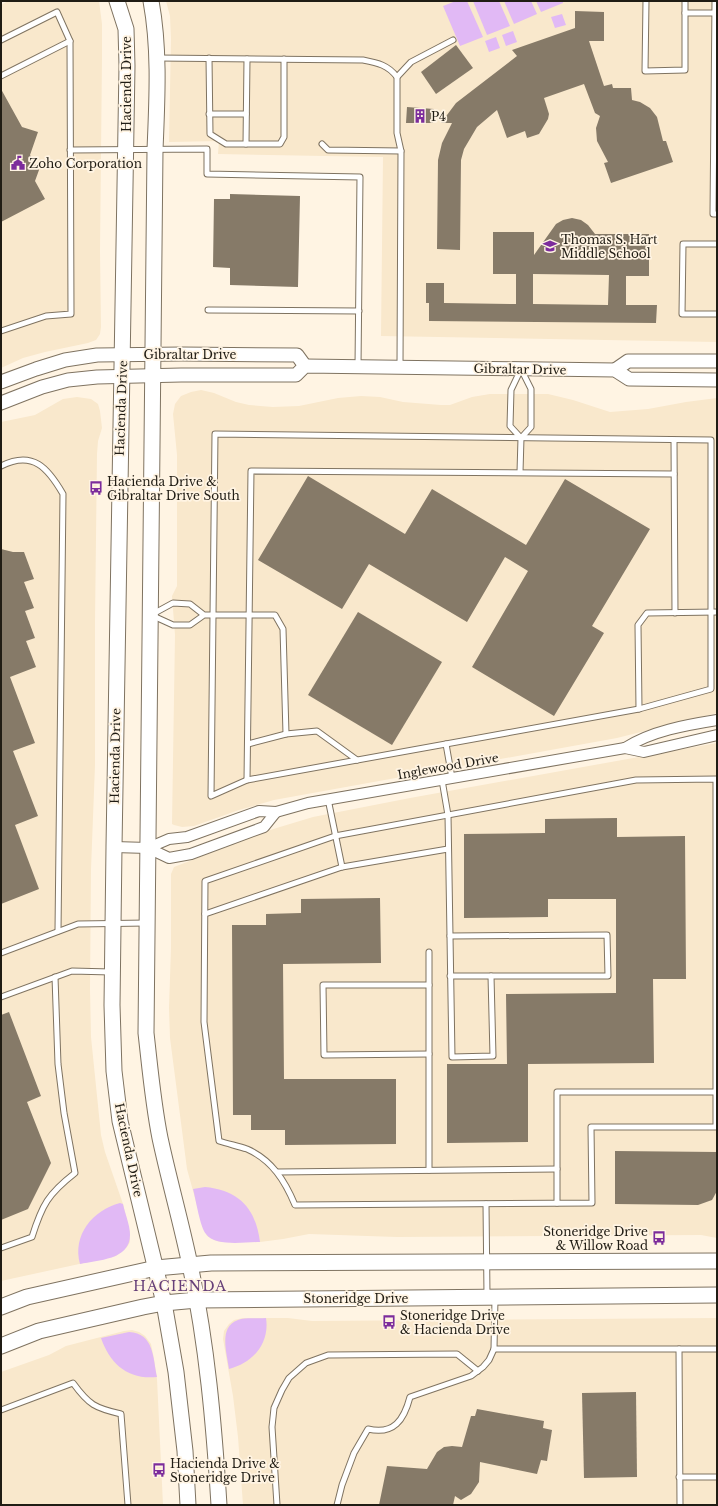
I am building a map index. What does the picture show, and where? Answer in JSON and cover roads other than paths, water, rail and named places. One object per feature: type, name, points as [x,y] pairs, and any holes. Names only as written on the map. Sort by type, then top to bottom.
[{"type":"main road","name":"Hacienda Drive","points":[[117,1],[126,29],[127,66],[112,972],[114,1071],[120,1120],[164,1303],[176,1379],[185,1451],[188,1505]]},
{"type":"main road","points":[[151,1],[156,26],[157,58],[146,1033],[160,1138],[190,1265],[208,1367],[219,1505]]},
{"type":"main road","points":[[1,1307],[27,1297],[156,1268],[190,1265],[223,1263],[717,1260]]},
{"type":"main road","name":"Stoneridge Drive","points":[[1,1346],[39,1331],[164,1303],[197,1300],[717,1295]]},
{"type":"street","name":"Gibraltar Drive","points":[[1,382],[66,360],[97,355],[297,355],[305,366]]},
{"type":"street","name":"Gibraltar Drive","points":[[615,370],[628,361],[717,361]]},
{"type":"street","name":"Gibraltar Drive","points":[[1,403],[42,387],[68,380],[97,377],[154,375],[296,375],[305,366],[615,370],[629,379],[717,380]]},
{"type":"street","name":"Inglewood Drive","points":[[625,748],[638,739],[661,732],[717,720]]},
{"type":"street","name":"Inglewood Drive","points":[[148,848],[169,839],[187,837],[259,811],[276,812],[328,799],[625,748],[644,752],[717,735]]},
{"type":"street","name":"Inglewood Drive","points":[[114,847],[148,848],[169,858],[190,854],[264,827],[276,812]]},
{"type":"lane","points":[[646,1],[645,71],[685,70],[685,1]]},
{"type":"lane","points":[[715,1],[713,214],[717,214]]},
{"type":"lane","points":[[1,40],[57,12],[70,41],[71,314],[46,316],[1,331]]},
{"type":"lane","points":[[685,13],[715,13]]},
{"type":"lane","points":[[397,78],[411,62],[453,40]]},
{"type":"lane","points":[[1,76],[70,41]]},
{"type":"lane","points":[[157,58],[363,60],[382,64],[392,70],[397,78],[396,133],[401,151],[400,367]]},
{"type":"lane","points":[[209,58],[210,134],[226,144],[280,144],[284,137],[284,59]]},
{"type":"lane","points":[[246,144],[247,59]]},
{"type":"lane","points":[[209,114],[246,114]]},
{"type":"lane","points":[[322,144],[328,150],[401,151]]},
{"type":"lane","points":[[70,150],[207,150],[207,174],[360,177],[358,366]]},
{"type":"lane","points":[[717,244],[683,244],[682,314],[717,314]]},
{"type":"lane","points":[[208,310],[359,311]]},
{"type":"lane","points":[[521,369],[511,390],[510,426],[521,438]]},
{"type":"lane","points":[[520,472],[521,438],[531,426],[531,388],[521,369]]},
{"type":"lane","points":[[215,434],[674,440],[711,440],[714,612],[711,689],[639,709],[247,780],[211,796],[215,434]]},
{"type":"lane","points":[[674,440],[675,612]]},
{"type":"lane","points":[[1,466],[21,459],[38,463],[52,476],[63,494],[58,931]]},
{"type":"lane","points":[[247,780],[251,471],[674,474]]},
{"type":"lane","points":[[151,616],[173,604],[190,604],[204,615]]},
{"type":"lane","points":[[639,709],[638,625],[647,613],[714,612]]},
{"type":"lane","points":[[151,616],[173,625],[190,625],[204,615],[275,615],[283,629],[286,734]]},
{"type":"lane","points":[[248,744],[286,734],[317,731],[357,760]]},
{"type":"lane","points":[[446,744],[452,778]]},
{"type":"lane","points":[[716,779],[716,1127],[591,1127],[592,1203],[295,1205],[289,1190],[278,1172],[247,1150],[219,1141],[204,1022],[205,881],[335,836],[448,815],[636,780],[716,779]]},
{"type":"lane","points":[[442,780],[448,815],[452,1057],[493,1056],[491,976]]},
{"type":"lane","points":[[328,799],[342,867]]},
{"type":"lane","points":[[205,914],[342,867],[448,849]]},
{"type":"lane","points":[[1,953],[78,924],[147,924]]},
{"type":"lane","points":[[450,936],[607,935],[608,976],[450,976]]},
{"type":"lane","points":[[429,952],[429,1170]]},
{"type":"lane","points":[[1,997],[72,971],[112,972]]},
{"type":"lane","points":[[1,1248],[32,1237],[44,1204],[53,1191],[75,1173],[64,1113],[58,1064],[55,977]]},
{"type":"lane","points":[[429,985],[323,985],[324,1055],[429,1054]]},
{"type":"lane","points":[[557,1203],[557,1092],[716,1092]]},
{"type":"lane","points":[[278,1172],[557,1169]]},
{"type":"lane","points":[[337,1505],[342,1485],[354,1453],[368,1429],[382,1430],[396,1425],[407,1410],[410,1398],[471,1376],[478,1372],[489,1360],[494,1349],[487,1262],[486,1204]]},
{"type":"lane","points":[[494,1349],[717,1349]]},
{"type":"lane","points":[[679,1349],[680,1505]]},
{"type":"lane","points":[[277,1505],[272,1427],[274,1408],[289,1378],[306,1363],[328,1355],[457,1354],[478,1372]]},
{"type":"lane","points":[[1,1410],[73,1383],[84,1397],[99,1408],[121,1414],[128,1505]]},
{"type":"lane","points":[[680,1477],[717,1477]]},
{"type":"place","name":"P4","points":[[420,116]]},
{"type":"place","name":"Zoho Corporation","points":[[18,163]]},
{"type":"place","name":"Thomas S. Hart Middle School","points":[[550,246]]},
{"type":"place","name":"Hacienda Drive & Gibraltar Drive South","points":[[96,488]]},
{"type":"place","name":"Stoneridge Drive & Willow Road","points":[[659,1238]]},
{"type":"place","name":"Stoneridge Drive & Hacienda Drive","points":[[389,1322]]},
{"type":"place","name":"Hacienda Drive & Stoneridge Drive","points":[[159,1470]]},
{"type":"district","name":"HACIENDA","points":[[180,1286]]}]
